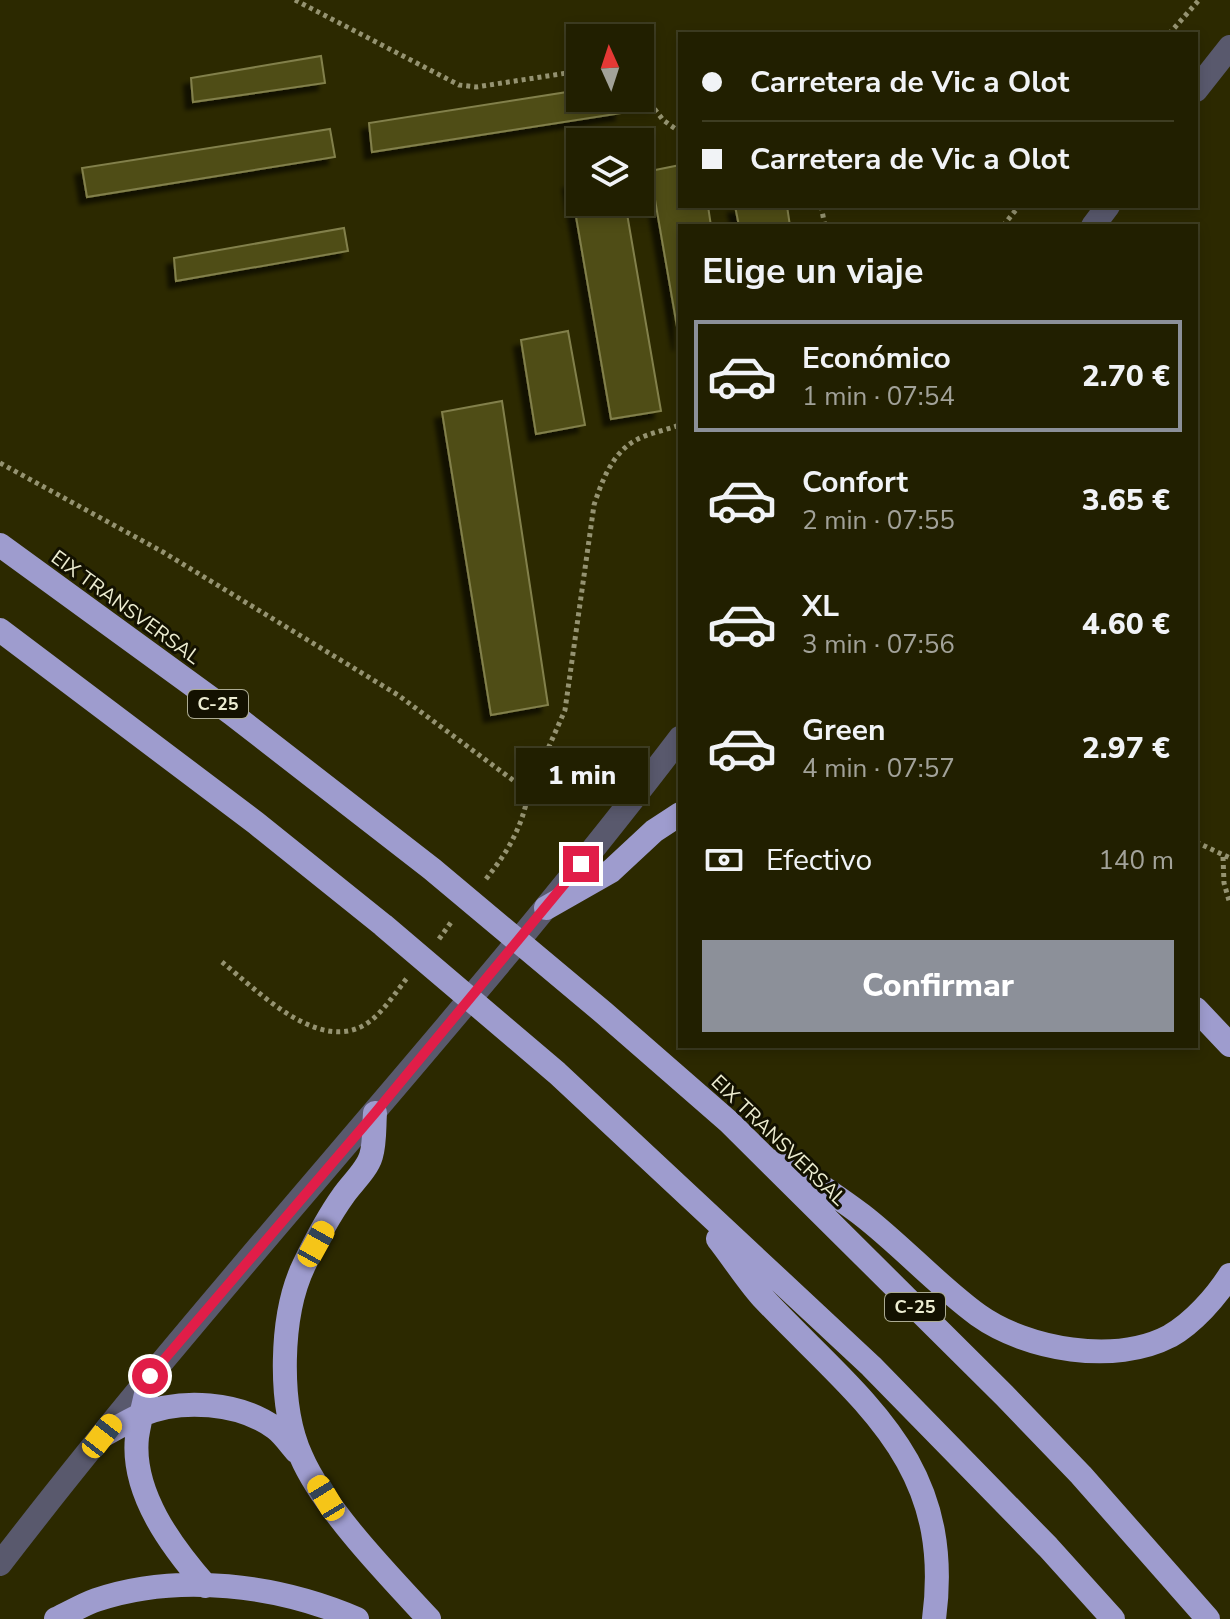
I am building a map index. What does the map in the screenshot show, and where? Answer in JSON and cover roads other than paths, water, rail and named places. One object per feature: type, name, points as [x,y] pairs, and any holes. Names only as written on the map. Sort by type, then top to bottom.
[{"type":"highway","name":"EIX TRANSVERSAL","points":[[0,545],[253,730],[432,869],[729,1122],[1004,1395],[1090,1485],[1208,1619]]},
{"type":"highway","points":[[0,630],[244,814],[383,925],[557,1073],[871,1366],[1048,1547],[1113,1619]]},
{"type":"highway","points":[[546,908],[611,871],[654,831],[678,815]]},
{"type":"highway","points":[[1198,1011],[1230,1045]]},
{"type":"highway","points":[[300,1456],[288,1408],[285,1371],[292,1296],[303,1266],[341,1199],[371,1158],[375,1113]]},
{"type":"highway","points":[[729,1122],[862,1215],[979,1316],[1014,1334],[1051,1347],[1093,1351],[1130,1348],[1170,1336],[1198,1313],[1230,1275]]},
{"type":"highway","points":[[681,1189],[760,1294],[872,1411],[905,1456],[926,1496],[936,1546],[938,1591],[934,1619]]},
{"type":"highway","points":[[150,1376],[137,1440],[147,1497],[163,1532],[206,1586]]},
{"type":"highway","points":[[102,1436],[142,1415],[169,1406],[229,1408],[256,1416],[277,1430],[300,1456],[334,1509],[429,1619]]},
{"type":"highway","points":[[56,1619],[96,1600],[160,1586],[206,1586],[284,1595],[325,1605],[357,1619]]},
{"type":"street","points":[[1198,87],[1230,47]]},
{"type":"street","points":[[0,1564],[150,1376],[546,908],[678,741]]}]
